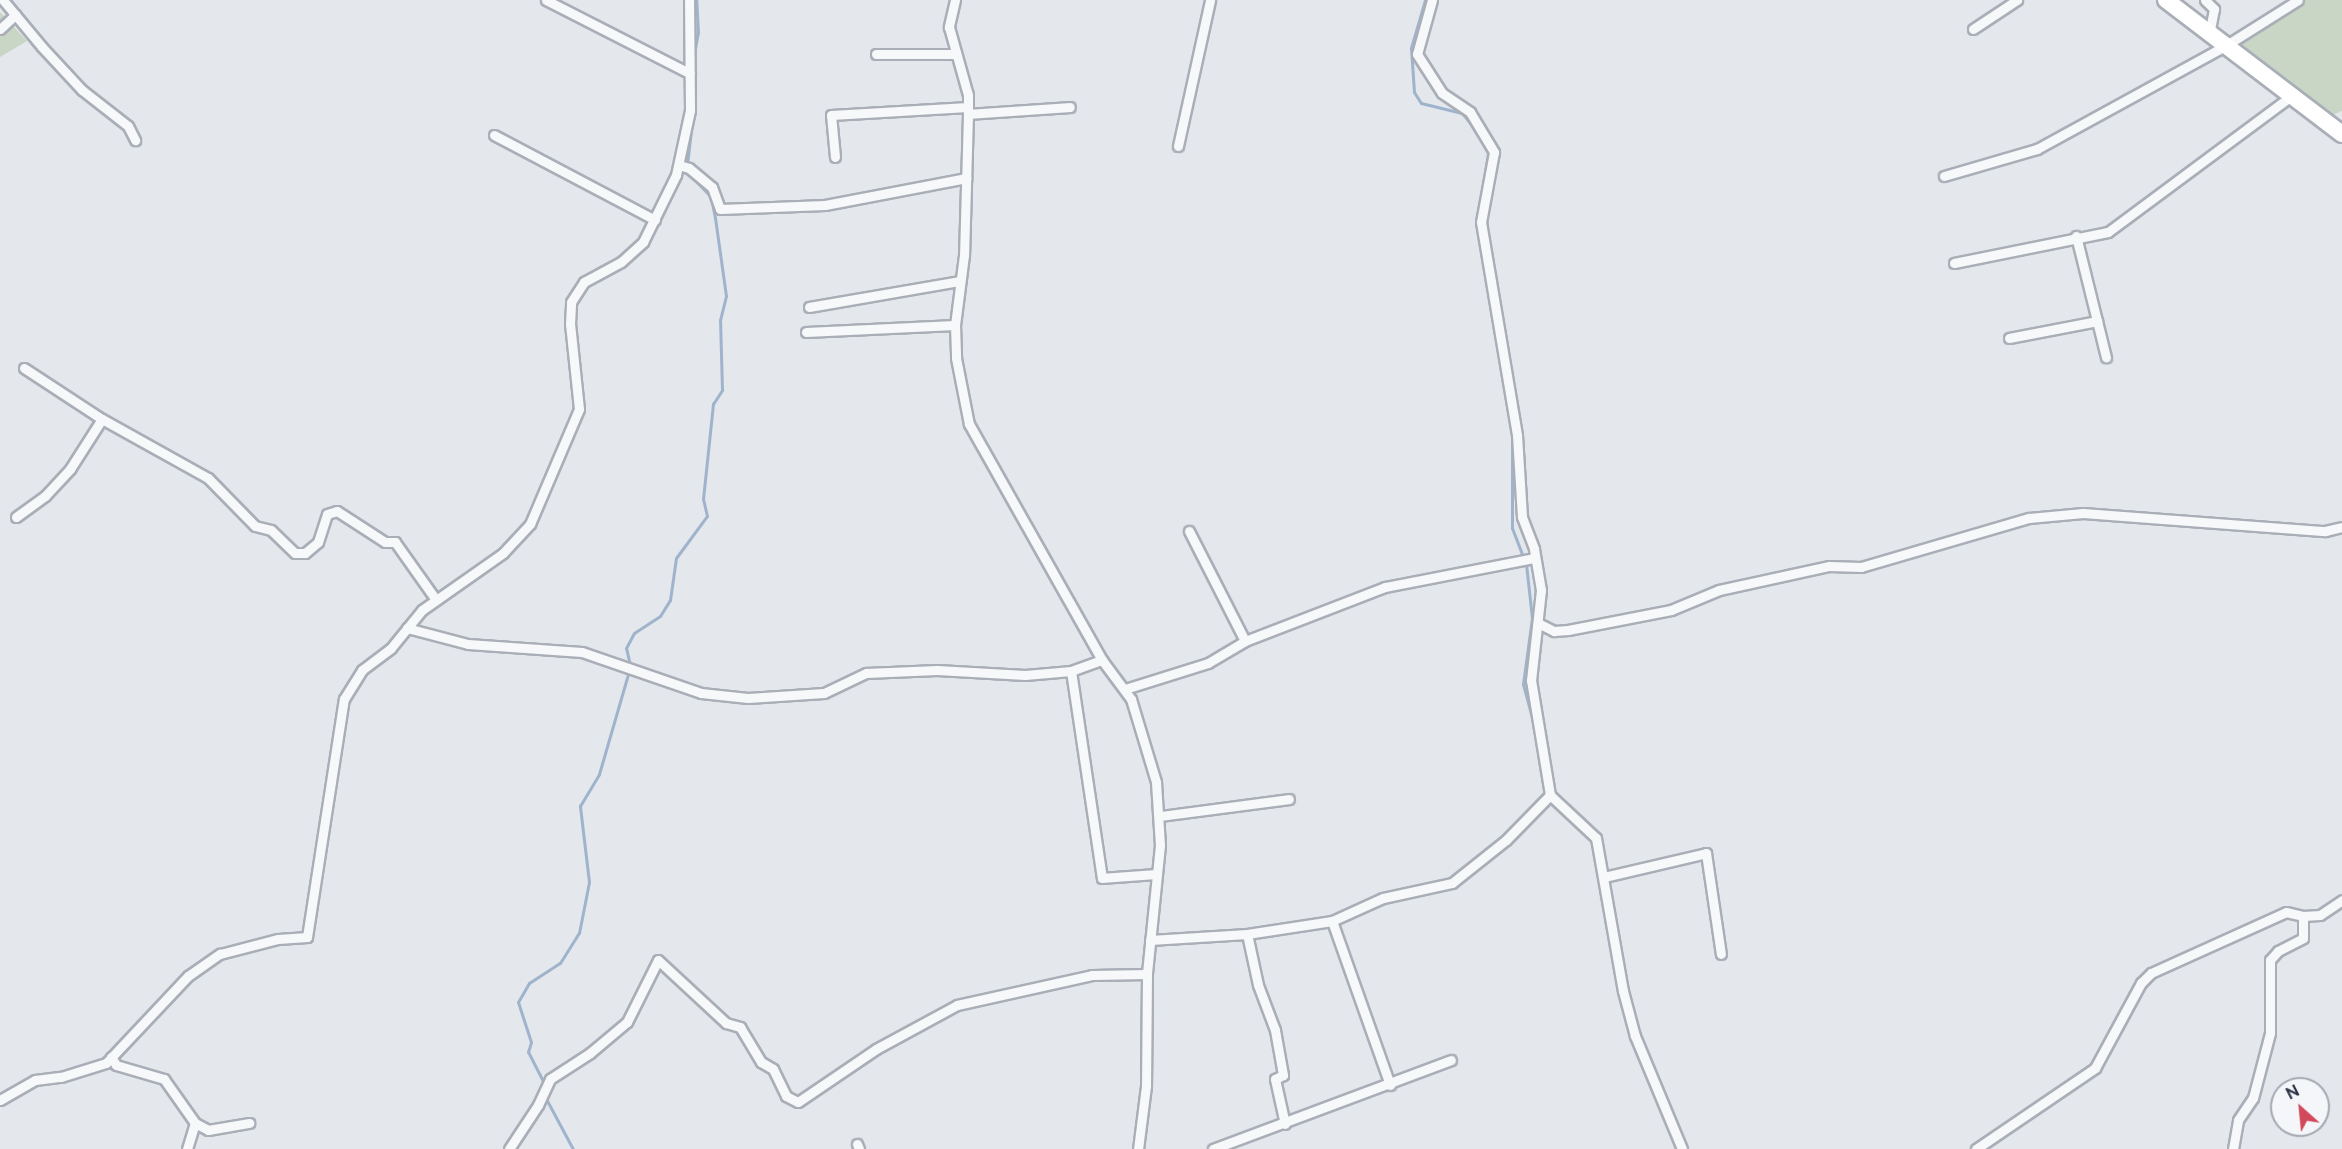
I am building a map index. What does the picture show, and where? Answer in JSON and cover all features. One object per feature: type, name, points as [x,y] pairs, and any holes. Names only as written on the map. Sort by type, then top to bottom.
[{"type":"highway","points":[[2166,0],[2342,134]]},
{"type":"street","points":[[3,0],[82,90],[128,126],[135,140]]},
{"type":"street","points":[[546,0],[689,73]]},
{"type":"street","points":[[0,1100],[35,1080],[61,1077],[106,1063],[188,976],[220,954],[278,939],[307,937],[344,699],[362,670],[391,648],[407,628],[436,600],[503,553],[530,524],[579,409],[570,324],[571,302],[584,282],[621,262],[644,242],[679,165],[690,110],[689,0]]},
{"type":"street","points":[[955,0],[949,27],[968,110],[964,255],[955,325],[956,358],[969,423],[1102,660],[1125,689],[1143,729],[1160,816],[1147,974],[1146,1086],[1138,1149]]},
{"type":"street","points":[[1178,146],[1210,0]]},
{"type":"street","points":[[1432,0],[1417,54],[1442,93],[1470,112],[1494,152],[1481,222],[1517,435],[1522,517],[1541,590],[1540,624],[1531,680],[1550,795],[1596,838],[1623,991],[1635,1036],[1682,1149]]},
{"type":"street","points":[[1973,29],[2017,0]]},
{"type":"street","points":[[2205,0],[2214,9],[2209,33]]},
{"type":"street","points":[[1944,176],[2037,149],[2225,46],[2298,0]]},
{"type":"street","points":[[0,29],[15,15]]},
{"type":"street","points":[[876,54],[954,54]]},
{"type":"street","points":[[1954,263],[2076,236],[2108,232],[2291,96]]},
{"type":"street","points":[[835,157],[831,115],[1070,107]]},
{"type":"street","points":[[494,135],[654,220]]},
{"type":"street","points":[[679,165],[689,168],[712,187],[720,209],[825,205],[966,178]]},
{"type":"street","points":[[2076,236],[2106,357]]},
{"type":"street","points":[[809,307],[959,281]]},
{"type":"street","points":[[2008,338],[2097,321]]},
{"type":"street","points":[[806,332],[955,325]]},
{"type":"street","points":[[24,368],[102,419],[208,478],[255,525],[272,530],[295,553],[305,553],[318,542],[327,514],[337,511],[385,542],[395,542],[436,600]]},
{"type":"street","points":[[16,518],[45,496],[70,469],[102,419]]},
{"type":"street","points":[[1540,624],[1554,631],[1569,630],[1671,610],[1719,590],[1829,566],[1861,567],[2029,519],[2083,513],[2325,531],[2342,527]]},
{"type":"street","points":[[1189,531],[1245,641]]},
{"type":"street","points":[[1125,689],[1208,663],[1245,641],[1385,587],[1534,558]]},
{"type":"street","points":[[407,628],[468,644],[582,652],[701,693],[748,698],[824,693],[866,673],[937,670],[1025,675],[1071,671],[1102,660]]},
{"type":"street","points":[[1071,671],[1102,878],[1155,873]]},
{"type":"street","points":[[1150,940],[1247,934],[1332,921],[1383,898],[1452,883],[1506,840],[1550,795]]},
{"type":"street","points":[[1160,816],[1289,799]]},
{"type":"street","points":[[1604,877],[1706,853],[1721,954]]},
{"type":"street","points":[[1976,1149],[2095,1068],[2141,983],[2151,973],[2286,912],[2303,916],[2320,915],[2342,900]]},
{"type":"street","points":[[2233,1149],[2238,1120],[2253,1098],[2270,1033],[2270,960],[2278,951],[2303,938],[2303,916]]},
{"type":"street","points":[[1332,921],[1390,1085]]},
{"type":"street","points":[[1247,934],[1258,985],[1275,1029],[1283,1075],[1275,1079],[1285,1124]]},
{"type":"street","points":[[508,1149],[538,1105],[550,1079],[590,1053],[627,1022],[658,960],[726,1023],[740,1027],[761,1062],[773,1069],[786,1096],[798,1102],[876,1049],[957,1005],[1092,975],[1147,974]]},
{"type":"street","points":[[111,1057],[116,1065],[164,1079],[195,1123],[208,1130],[249,1123]]},
{"type":"street","points":[[1213,1149],[1390,1085],[1451,1060]]},
{"type":"street","points":[[187,1149],[195,1123]]},
{"type":"green space","points":[[2305,0],[2342,0],[2342,111],[2326,118],[2229,47],[2273,16]]},
{"type":"green space","points":[[0,12],[27,41],[0,57]]},
{"type":"waterway","points":[[693,60],[698,33],[696,0]]},
{"type":"waterway","points":[[1425,0],[1411,48],[1414,92],[1421,103],[1462,113],[1476,130]]},
{"type":"waterway","points":[[687,165],[693,112]]},
{"type":"waterway","points":[[1477,222],[1488,153],[1484,143]]},
{"type":"waterway","points":[[630,665],[626,648],[634,633],[660,616],[670,600],[676,558],[707,516],[703,499],[713,404],[722,390],[720,320],[726,296],[715,218],[711,197],[687,171]]},
{"type":"waterway","points":[[1478,231],[1512,430],[1512,528],[1526,564],[1532,618],[1523,684],[1533,721]]},
{"type":"waterway","points":[[544,1083],[528,1052],[531,1042],[518,1002],[529,983],[560,963],[579,933],[589,882],[580,806],[599,774],[629,671]]},
{"type":"waterway","points":[[544,1095],[573,1149]]}]
